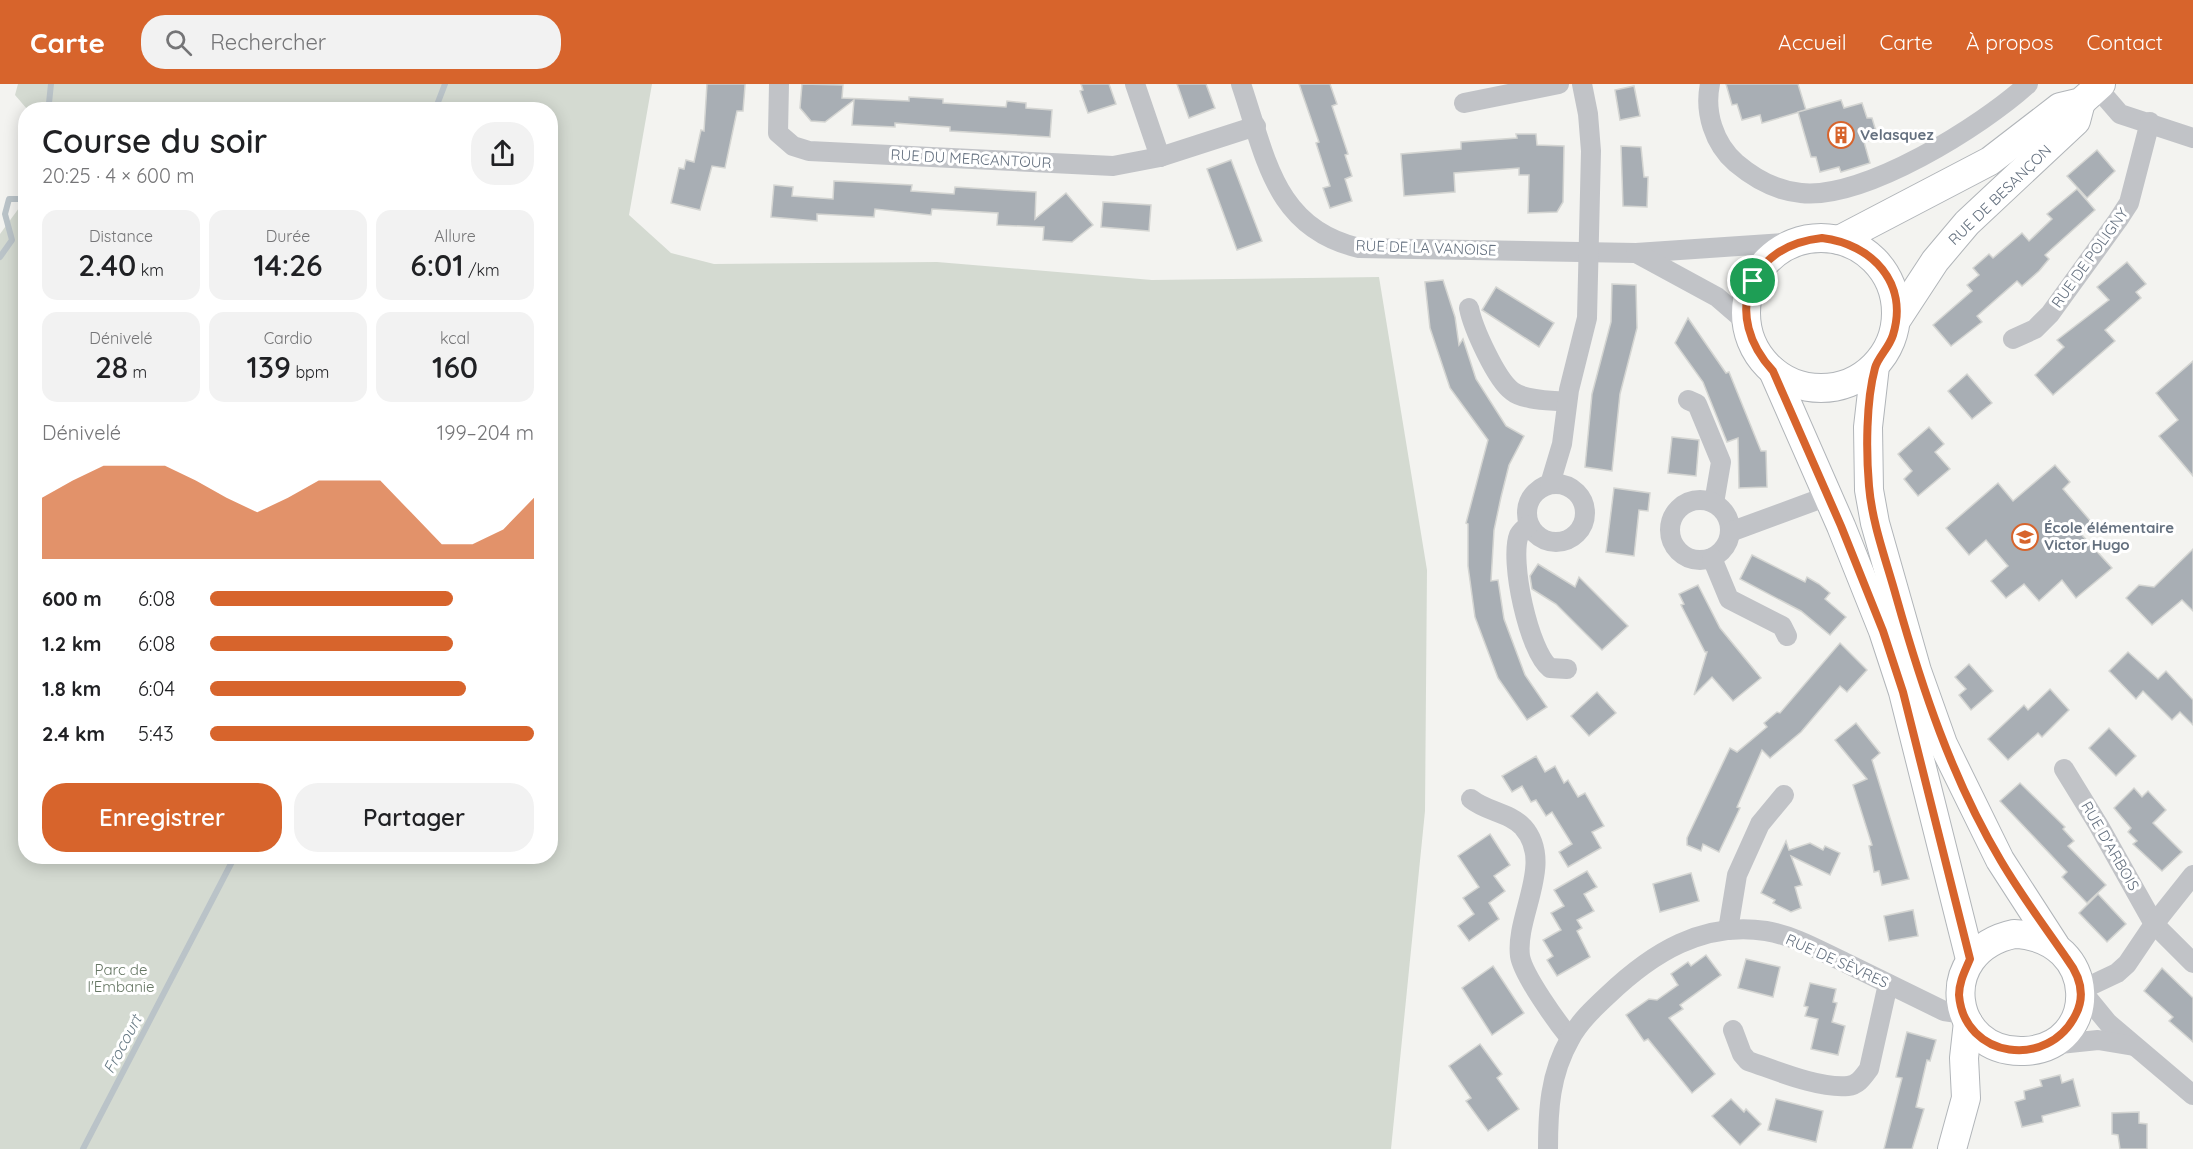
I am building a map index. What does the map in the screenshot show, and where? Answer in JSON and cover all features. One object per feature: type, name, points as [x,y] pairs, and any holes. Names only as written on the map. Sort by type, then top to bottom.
[{"type":"street","name":"RUE DU MERCANTOUR","points":[[779,84],[778,133],[793,146],[809,151],[1113,166],[1160,157],[1256,126]]},
{"type":"street","points":[[1135,84],[1160,157]]},
{"type":"street","name":"RUE DE LA VANOISE","points":[[1241,84],[1285,201],[1309,227],[1333,241],[1359,248],[1636,253],[1797,242]]},
{"type":"street","points":[[1464,103],[1559,84]]},
{"type":"street","points":[[1551,484],[1562,444],[1567,402],[1587,318],[1591,152],[1588,114],[1582,84]]},
{"type":"street","points":[[1710,84],[1711,122],[1723,149],[1733,161],[1761,180],[1783,190],[1803,194],[1851,187],[1906,163],[1963,133],[2028,84]]},
{"type":"street","points":[[2100,88],[2120,114],[2193,138]]},
{"type":"street","name":"RUE DE BESANÇON","points":[[1839,240],[1990,161],[2060,107],[2100,88]]},
{"type":"street","name":"RUE DE BESANÇON","points":[[1897,319],[1949,243],[1966,223],[2076,121],[2100,88]]},
{"type":"street","name":"RUE DE POLIGNY","points":[[2013,339],[2035,329],[2050,314],[2129,203],[2150,122]]},
{"type":"street","points":[[1822,238],[1839,240],[1863,251],[1883,269],[1894,292],[1897,319],[1890,344],[1875,366],[1852,382],[1825,388],[1796,384],[1773,371],[1760,357],[1751,341],[1746,322],[1747,299],[1755,277],[1769,258],[1797,242],[1822,238]]},
{"type":"street","name":"RUE DE LA VANOISE","points":[[1636,253],[1717,297],[1746,322]]},
{"type":"street","points":[[1469,308],[1472,323],[1480,340],[1512,391],[1521,396],[1567,402]]},
{"type":"street","points":[[1875,366],[1868,427],[1869,490],[1875,522],[1917,671],[1944,744],[2000,860],[2055,945],[2071,965],[2081,990],[2108,1023],[2193,1095]]},
{"type":"street","points":[[1773,371],[1864,580],[1903,692],[1970,959]]},
{"type":"street","points":[[1688,400],[1697,404],[1721,462],[1714,503]]},
{"type":"street","points":[[1551,484],[1568,486],[1575,491],[1584,506],[1583,523],[1573,537],[1557,543],[1540,538],[1529,525],[1527,508],[1530,499],[1542,487],[1551,484]]},
{"type":"street","points":[[1730,532],[1828,496]]},
{"type":"street","points":[[1704,500],[1714,503],[1724,512],[1730,532],[1725,548],[1712,558],[1691,559],[1682,555],[1671,539],[1670,529],[1677,510],[1685,504],[1704,500]]},
{"type":"street","points":[[1529,525],[1520,532],[1517,544],[1517,587],[1542,658],[1550,668],[1567,669]]},
{"type":"street","points":[[1712,558],[1729,599],[1782,626],[1787,636]]},
{"type":"street","name":"RUE D'ARBOIS","points":[[2064,769],[2099,825],[2154,924],[2193,963]]},
{"type":"street","points":[[1728,930],[1737,875],[1760,824],[1784,795]]},
{"type":"street","points":[[1471,799],[1480,806],[1512,818],[1531,837],[1536,853],[1535,867],[1520,941],[1521,958],[1556,1020],[1570,1038]]},
{"type":"street","points":[[2081,990],[2117,973],[2127,964],[2154,924],[2193,876]]},
{"type":"street","name":"RUE DE SÈVRES","points":[[1548,1149],[1550,1095],[1559,1063],[1570,1038],[1597,1006],[1664,950],[1709,933],[1748,930],[1785,936],[1944,1011],[1966,1018]]},
{"type":"street","points":[[1952,1149],[1966,1098],[1964,1058],[1966,1018],[1960,985],[1970,959],[1989,943],[2014,934],[2031,934],[2055,945]]},
{"type":"street","points":[[1733,1030],[1742,1054],[1748,1061],[1823,1084],[1848,1086],[1863,1078],[1869,1069],[1888,984]]},
{"type":"street","points":[[2048,1045],[2060,1037],[2075,1017],[2081,1004],[2081,990]]},
{"type":"street","points":[[1966,1018],[1982,1037],[2005,1049],[2023,1051],[2048,1045],[2098,1040],[2136,1046]]},
{"type":"street","points":[[1966,1098],[1995,1057],[2005,1049]]},
{"type":"green space","name":"Parc de l'Embanie","points":[[18,84],[652,84],[629,215],[671,253],[714,264],[937,262],[1152,280],[1379,277],[1427,570],[1425,811],[1391,1149],[0,1149],[0,234],[18,209],[18,864],[558,864],[558,102],[21,102],[15,95]]},
{"type":"building","points":[[707,84],[745,84],[745,86],[743,111],[737,111],[725,168],[712,166],[700,210],[671,203],[679,168],[684,169],[686,160],[694,162],[701,130],[704,131]]},
{"type":"building","points":[[802,84],[843,85],[842,98],[909,101],[909,97],[943,99],[943,103],[1006,107],[1007,101],[1026,103],[1026,108],[1052,110],[1050,137],[950,131],[950,127],[895,123],[895,127],[852,125],[854,100],[825,122],[811,121],[800,108]]},
{"type":"building","points":[[1081,84],[1109,84],[1116,104],[1088,113],[1080,91],[1083,90]]},
{"type":"building","points":[[1177,84],[1206,84],[1215,108],[1189,118]]},
{"type":"building","points":[[1299,84],[1330,84],[1337,104],[1332,106],[1348,154],[1345,155],[1352,176],[1345,179],[1352,201],[1330,208],[1323,188],[1330,186],[1316,143],[1319,142]]},
{"type":"building","points":[[1726,84],[1798,84],[1806,110],[1762,123],[1760,115],[1742,120],[1737,104],[1732,105]]},
{"type":"building","points":[[1634,86],[1640,116],[1620,120],[1615,90]]},
{"type":"building","name":"Velasquez","points":[[1841,100],[1844,108],[1862,103],[1867,118],[1872,118],[1878,138],[1864,142],[1870,163],[1841,172],[1839,167],[1820,172],[1816,157],[1811,157],[1798,112]]},
{"type":"building","points":[[1516,134],[1536,134],[1537,145],[1564,146],[1563,202],[1557,212],[1528,213],[1529,175],[1519,175],[1519,168],[1454,173],[1455,192],[1404,196],[1401,154],[1461,149],[1461,142],[1517,138]]},
{"type":"building","points":[[1621,146],[1641,147],[1644,177],[1648,177],[1647,207],[1623,206]]},
{"type":"building","points":[[2097,150],[2115,171],[2087,198],[2067,176]]},
{"type":"building","points":[[1231,160],[1262,241],[1237,250],[1207,169]]},
{"type":"building","points":[[834,181],[912,185],[911,191],[954,194],[955,187],[1036,192],[1035,219],[1066,193],[1093,225],[1072,242],[1043,240],[1044,227],[997,225],[998,213],[932,209],[931,215],[875,209],[874,217],[817,214],[817,221],[771,217],[774,185],[793,187],[792,196],[833,199]]},
{"type":"building","points":[[2077,189],[2095,210],[2045,255],[2049,259],[2039,271],[2022,286],[2017,281],[1977,316],[1982,322],[1951,346],[1933,325],[1972,291],[1967,285],[1979,275],[1973,268],[1989,254],[1993,258],[2022,233],[2029,241],[2052,219],[2047,214]]},
{"type":"building","points":[[1103,202],[1151,205],[1149,231],[1101,227]]},
{"type":"building","points":[[2127,262],[2146,284],[2136,292],[2141,298],[2105,330],[2115,341],[2053,395],[2035,375],[2064,347],[2057,340],[2109,300],[2097,287]]},
{"type":"building","points":[[1443,280],[1455,317],[1459,345],[1463,339],[1476,379],[1506,426],[1524,436],[1509,465],[1501,497],[1494,530],[1491,581],[1498,580],[1504,619],[1525,675],[1547,707],[1527,720],[1498,678],[1475,617],[1468,566],[1468,524],[1466,523],[1488,440],[1450,388],[1430,328],[1425,282]]},
{"type":"building","points":[[1612,284],[1636,285],[1637,328],[1620,394],[1612,471],[1585,467],[1592,394],[1611,322]]},
{"type":"building","points":[[1496,287],[1554,323],[1539,347],[1482,310]]},
{"type":"building","points":[[1688,318],[1726,373],[1729,372],[1761,451],[1766,451],[1767,487],[1739,488],[1738,438],[1727,442],[1703,382],[1675,343]]},
{"type":"building","points":[[2193,361],[2193,476],[2159,436],[2178,420],[2156,393]]},
{"type":"building","points":[[1967,374],[1992,403],[1972,419],[1948,391]]},
{"type":"building","points":[[1929,427],[1944,444],[1935,452],[1950,469],[1918,496],[1904,479],[1912,471],[1898,454]]},
{"type":"building","points":[[1672,437],[1699,440],[1696,476],[1668,473]]},
{"type":"building","points":[[2055,465],[2070,482],[2063,489],[2093,524],[2081,534],[2112,568],[2076,598],[2062,580],[2039,601],[2024,584],[2006,598],[1991,581],[2008,566],[1986,540],[1969,555],[1946,528],[1998,483],[2013,501]]},
{"type":"building","points":[[1614,488],[1650,493],[1648,511],[1639,510],[1634,556],[1606,552]]},
{"type":"building","points":[[2193,549],[2193,611],[2182,600],[2152,625],[2126,598],[2139,585],[2154,587]]},
{"type":"building","points":[[1752,555],[1805,582],[1807,577],[1819,584],[1830,593],[1825,599],[1846,617],[1830,635],[1801,611],[1740,579]]},
{"type":"building","points":[[1538,564],[1575,587],[1579,577],[1628,626],[1602,650],[1556,604],[1532,589],[1530,576]]},
{"type":"building","points":[[1698,585],[1720,628],[1761,678],[1733,701],[1712,677],[1694,695],[1707,652],[1681,605],[1684,604],[1679,594]]},
{"type":"building","points":[[1840,643],[1867,670],[1847,692],[1840,686],[1801,732],[1770,758],[1762,750],[1737,807],[1740,808],[1719,852],[1703,844],[1701,851],[1687,845],[1687,838],[1730,748],[1737,752],[1767,727],[1764,723],[1777,712],[1780,713]]},
{"type":"building","points":[[2128,652],[2158,679],[2166,671],[2193,700],[2193,725],[2180,712],[2172,720],[2143,691],[2136,699],[2109,671]]},
{"type":"building","points":[[1969,664],[1993,691],[1971,710],[1959,695],[1966,689],[1955,677]]},
{"type":"building","points":[[2050,689],[2069,710],[2042,737],[2038,733],[2008,760],[1988,739],[2024,705],[2028,710]]},
{"type":"building","points":[[1597,692],[1616,713],[1589,736],[1571,716]]},
{"type":"building","points":[[1856,723],[1880,753],[1872,760],[1909,879],[1882,885],[1879,871],[1874,872],[1869,846],[1872,845],[1853,785],[1867,779],[1835,740]]},
{"type":"building","points":[[2109,728],[2136,756],[2116,776],[2089,748]]},
{"type":"building","points":[[1536,756],[1545,772],[1555,766],[1564,783],[1568,780],[1578,797],[1585,793],[1604,826],[1592,832],[1601,848],[1568,867],[1559,852],[1572,844],[1552,812],[1546,816],[1536,800],[1531,802],[1522,786],[1512,792],[1502,776]]},
{"type":"building","points":[[2020,783],[2065,827],[2063,829],[2074,841],[2068,846],[2106,885],[2087,903],[2062,877],[2067,872],[2000,801]]},
{"type":"building","points":[[2134,788],[2142,797],[2148,791],[2166,810],[2153,823],[2182,852],[2162,871],[2133,844],[2137,841],[2128,832],[2131,828],[2114,808]]},
{"type":"building","points":[[1490,834],[1510,865],[1494,876],[1505,891],[1489,903],[1499,919],[1469,941],[1458,926],[1474,914],[1463,898],[1479,887],[1458,856]]},
{"type":"building","points":[[1786,841],[1789,850],[1810,843],[1823,850],[1825,846],[1840,853],[1830,875],[1791,856],[1802,885],[1795,887],[1801,908],[1791,912],[1773,903],[1775,900],[1761,893]]},
{"type":"building","points":[[1587,871],[1597,887],[1584,894],[1594,911],[1577,920],[1582,928],[1577,931],[1590,957],[1557,976],[1547,960],[1553,956],[1543,940],[1561,930],[1551,913],[1564,906],[1554,890]]},
{"type":"building","points":[[1691,873],[1699,901],[1660,912],[1653,884]]},
{"type":"building","points":[[2098,894],[2126,924],[2107,942],[2079,913]]},
{"type":"building","points":[[1913,910],[1918,936],[1889,941],[1884,916]]},
{"type":"building","points":[[1706,955],[1721,975],[1680,1005],[1683,1009],[1669,1018],[1715,1074],[1692,1093],[1648,1039],[1644,1041],[1626,1015],[1649,999],[1657,1000],[1678,985],[1671,974],[1688,962],[1691,966]]},
{"type":"building","points":[[1746,959],[1780,967],[1773,997],[1738,988]]},
{"type":"building","points":[[1493,966],[1524,1013],[1492,1035],[1462,988]]},
{"type":"building","points":[[2162,968],[2193,998],[2193,1042],[2169,1021],[2173,1017],[2144,991]]},
{"type":"building","points":[[1810,983],[1836,989],[1833,1002],[1837,1003],[1832,1022],[1845,1026],[1838,1055],[1811,1049],[1818,1019],[1805,1016],[1808,1007],[1804,1006]]},
{"type":"building","points":[[1907,1032],[1936,1040],[1930,1061],[1927,1060],[1916,1107],[1924,1109],[1912,1149],[1884,1149],[1902,1078],[1896,1077]]},
{"type":"building","points":[[1480,1044],[1502,1074],[1497,1078],[1519,1109],[1488,1131],[1466,1101],[1471,1098],[1449,1066]]},
{"type":"building","points":[[2060,1075],[2062,1083],[2073,1079],[2080,1106],[2042,1116],[2043,1122],[2022,1127],[2015,1102],[2025,1099],[2024,1091],[2042,1086],[2040,1080]]},
{"type":"building","points":[[1731,1099],[1744,1112],[1746,1109],[1761,1124],[1740,1145],[1712,1116]]},
{"type":"building","points":[[1776,1099],[1823,1111],[1816,1142],[1768,1130]]},
{"type":"building","points":[[2139,1112],[2139,1123],[2147,1124],[2147,1149],[2120,1149],[2118,1135],[2112,1134],[2112,1113]]},
{"type":"waterway","points":[[49,102],[51,84]]},
{"type":"waterway","name":"Frocourt","points":[[438,102],[445,84]]},
{"type":"waterway","points":[[0,257],[12,240],[5,214],[9,199],[18,199]]},
{"type":"waterway","name":"Frocourt","points":[[83,1149],[231,864]]},
{"type":"place","name":"Velasquez","points":[[1841,135]]},
{"type":"place","name":"École élémentaire Victor Hugo","points":[[2025,537]]},
{"type":"route","points":[[1822,238],[1852,244],[1874,259],[1883,269],[1894,292],[1897,319],[1890,344],[1875,366],[1868,427],[1869,490],[1875,522],[1917,671],[1944,744],[2000,860],[2078,976],[2082,995],[2081,1004],[2068,1028],[2048,1045],[2023,1051],[2005,1049],[1982,1037],[1973,1029],[1964,1014],[1959,995],[1960,985],[1970,959],[1903,692],[1864,580],[1841,526],[1773,371],[1760,357],[1751,341],[1746,322],[1747,299],[1753,281],[1769,258],[1789,245],[1822,238]]}]
